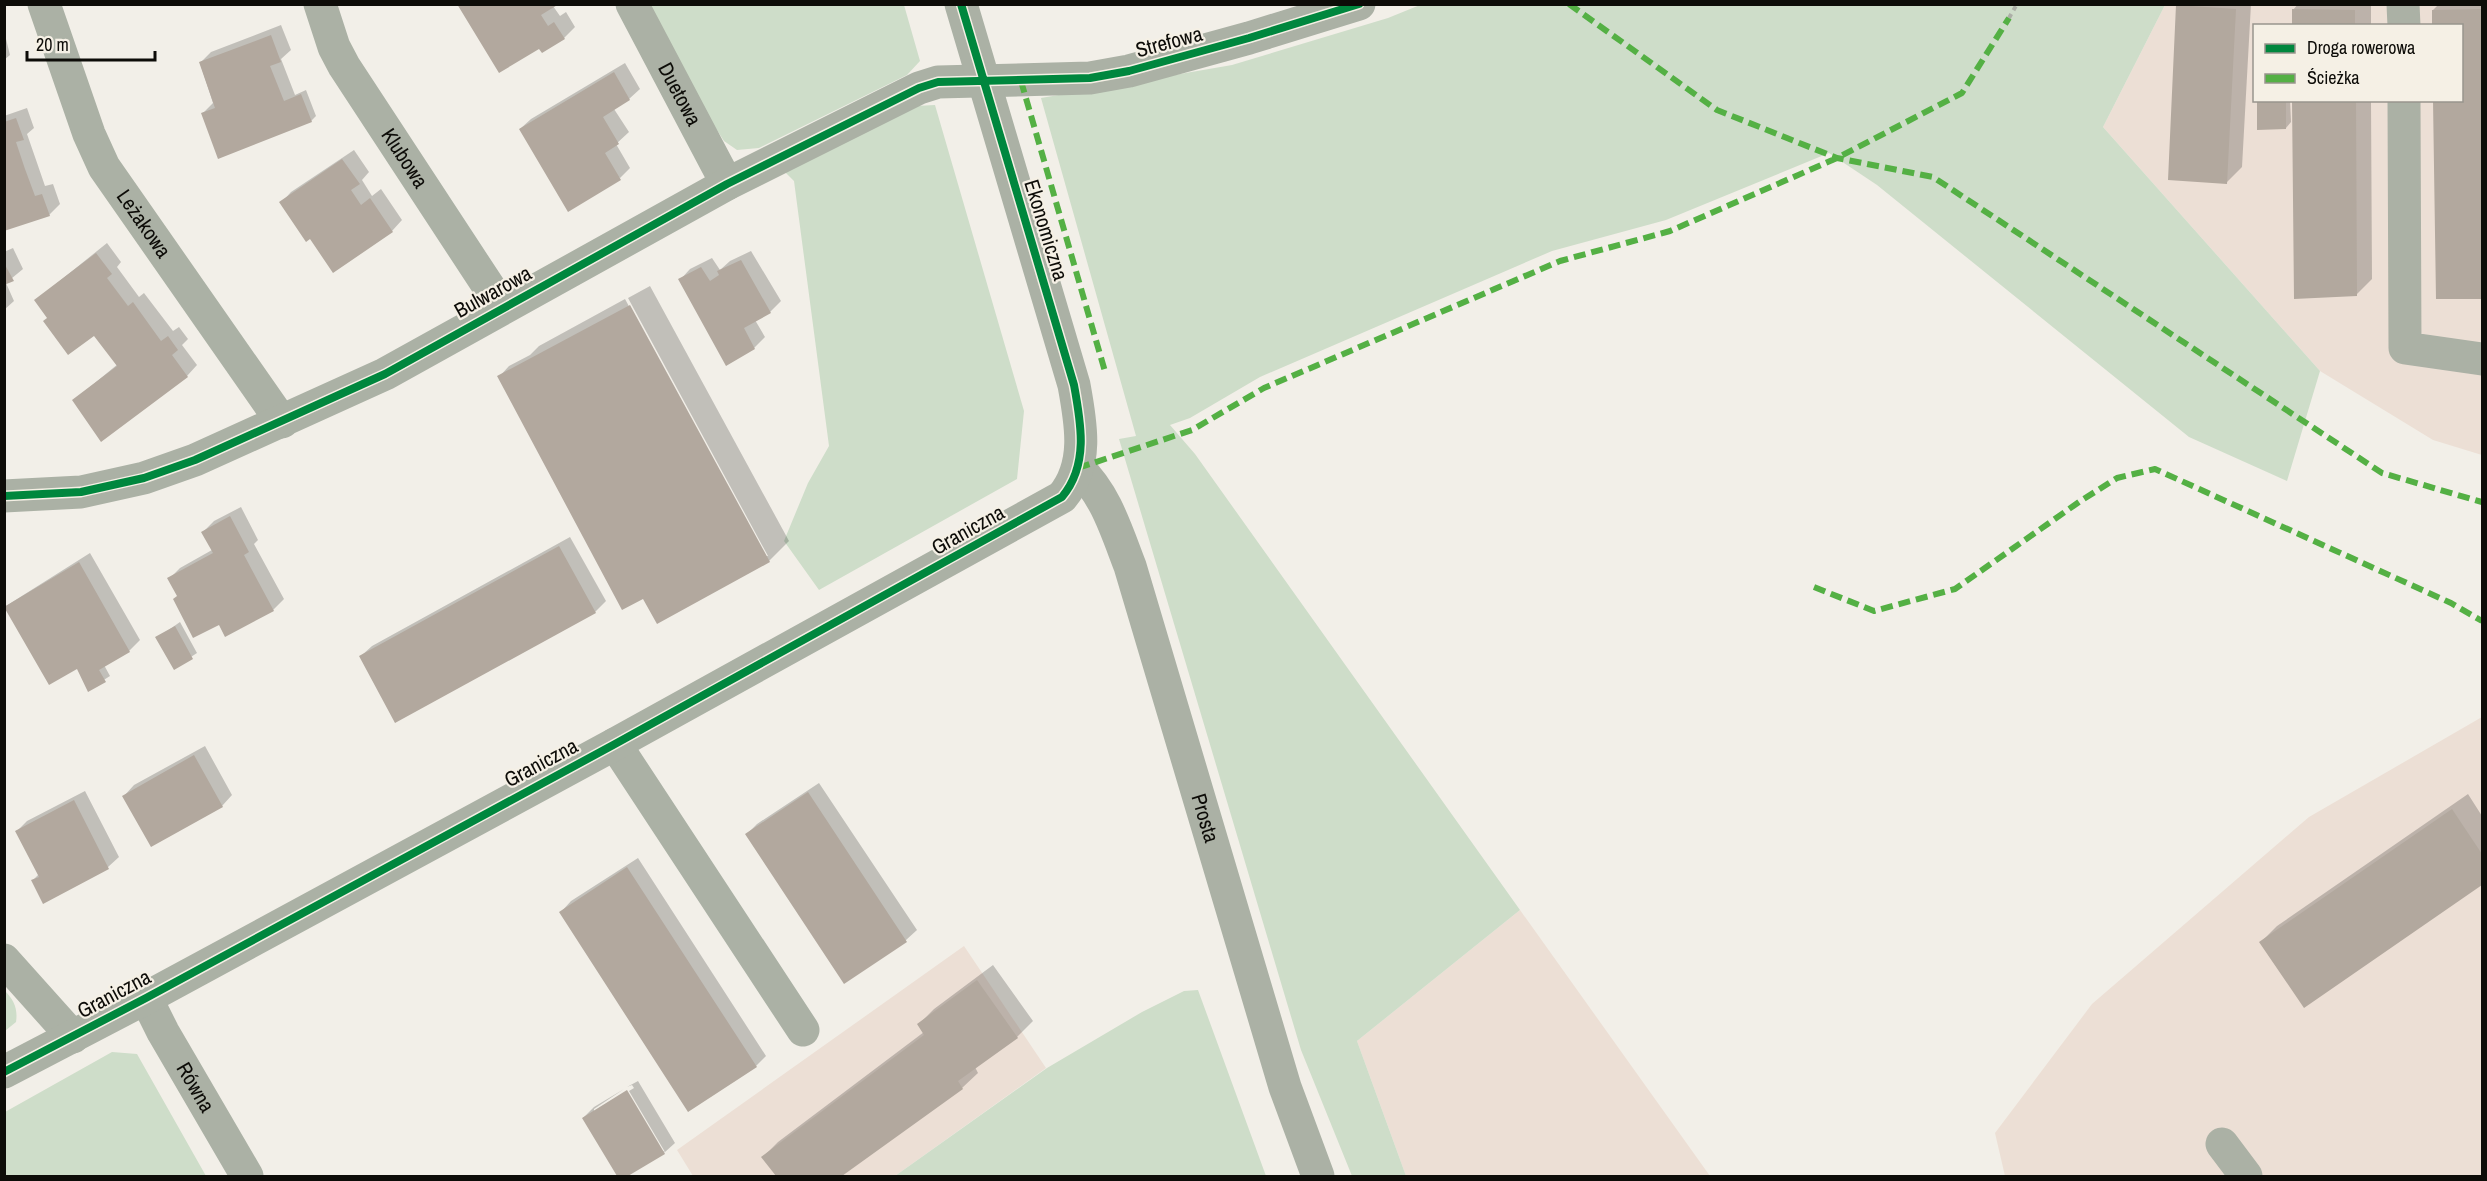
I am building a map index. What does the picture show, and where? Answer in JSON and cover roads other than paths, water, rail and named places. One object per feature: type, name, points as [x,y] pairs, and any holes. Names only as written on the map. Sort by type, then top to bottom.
[{"type":"street","name":"Leżakowa","points":[[44,4],[89,134],[104,167],[282,422]]},
{"type":"street","name":"Klubowa","points":[[320,4],[334,47],[344,66],[502,307]]},
{"type":"street","name":"Duetowa","points":[[632,4],[727,184]]},
{"type":"street","name":"Ekonomiczna","points":[[961,4],[1074,385],[1082,443],[1078,468]]},
{"type":"street","name":"Strefowa","points":[[984,82],[1090,78],[1130,71],[1359,4]]},
{"type":"street","points":[[2403,4],[2403,24]]},
{"type":"street","name":"Bulwarowa","points":[[4,496],[81,492],[144,478],[195,460],[385,374],[727,184],[919,88],[938,82],[984,82]]},
{"type":"street","points":[[2404,102],[2405,348],[2482,359]]},
{"type":"street","name":"Graniczna","points":[[4,1072],[146,998],[615,744],[1052,504],[1071,487],[1078,468]]},
{"type":"street","name":"Prosta","points":[[1078,468],[1093,482],[1106,503],[1130,566],[1285,1087],[1318,1176]]},
{"type":"street","points":[[615,744],[803,1030]]},
{"type":"street","points":[[4,960],[73,1037]]},
{"type":"street","name":"Równa","points":[[146,998],[163,1032],[247,1176]]},
{"type":"street","points":[[2222,1144],[2246,1176]]}]
